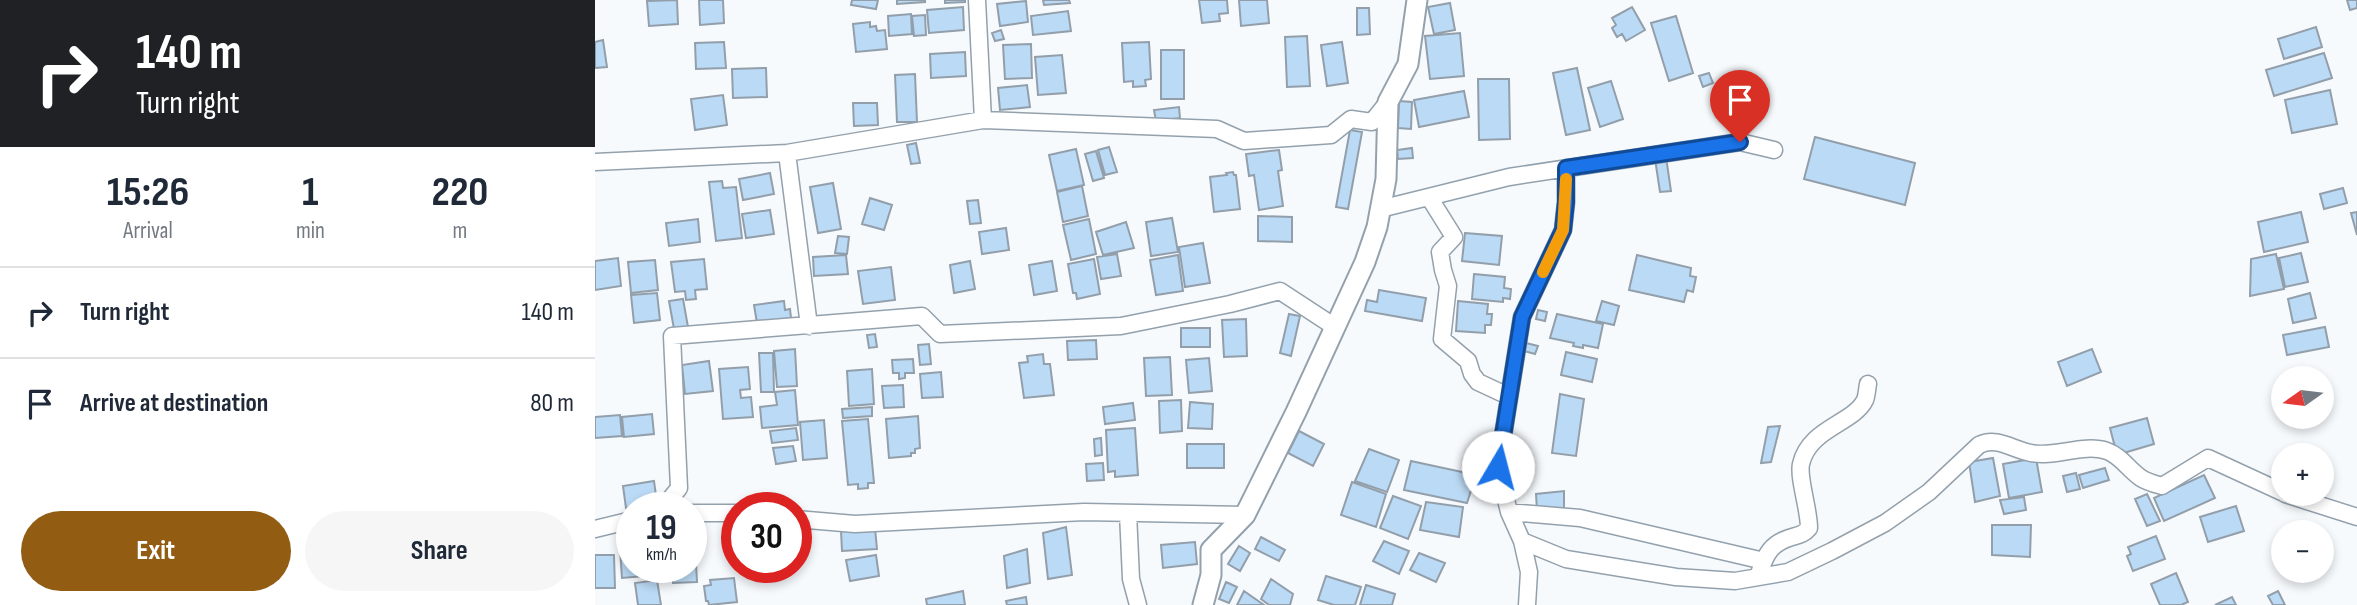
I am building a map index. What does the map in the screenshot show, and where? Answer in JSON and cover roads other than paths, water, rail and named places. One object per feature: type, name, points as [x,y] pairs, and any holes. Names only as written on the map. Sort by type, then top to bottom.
[{"type":"street","points":[[977,0],[983,120]]},
{"type":"street","points":[[595,162],[787,153],[983,120],[1217,129],[1244,141],[1331,135],[1351,119],[1372,122],[1388,102],[1408,64],[1417,0]]},
{"type":"street","points":[[1203,605],[1211,575],[1211,550],[1245,515],[1365,262],[1377,227],[1386,180],[1388,102]]},
{"type":"street","points":[[1380,209],[1509,177],[1566,168],[1740,142],[1774,150]]},
{"type":"street","points":[[787,153],[809,326]]},
{"type":"street","points":[[1527,605],[1529,572],[1522,541],[1509,512],[1498,467],[1522,317],[1563,230],[1566,168]]},
{"type":"street","points":[[1429,197],[1454,237],[1440,252],[1448,286],[1442,339],[1468,361],[1478,382],[1508,396]]},
{"type":"street","points":[[676,492],[679,488],[672,336],[922,316],[940,334],[1121,326],[1280,291],[1335,327]]},
{"type":"street","points":[[1522,541],[1566,559],[1675,577],[1735,580],[1761,569],[1766,554],[1773,545],[1803,534],[1809,528],[1809,510],[1802,485],[1801,465],[1807,449],[1825,431],[1857,409],[1865,399],[1868,384]]},
{"type":"street","points":[[1509,512],[1580,517],[1761,569],[1788,572],[1885,523],[1929,492],[1986,441],[2032,454],[2094,449],[2108,452],[2143,480],[2162,486],[2208,458],[2271,487]]},
{"type":"street","points":[[2324,506],[2357,517]]},
{"type":"street","points":[[812,520],[855,524],[1084,512],[1245,515]]},
{"type":"street","points":[[1128,513],[1131,579],[1138,605]]},
{"type":"street","points":[[595,528],[616,523]]}]
